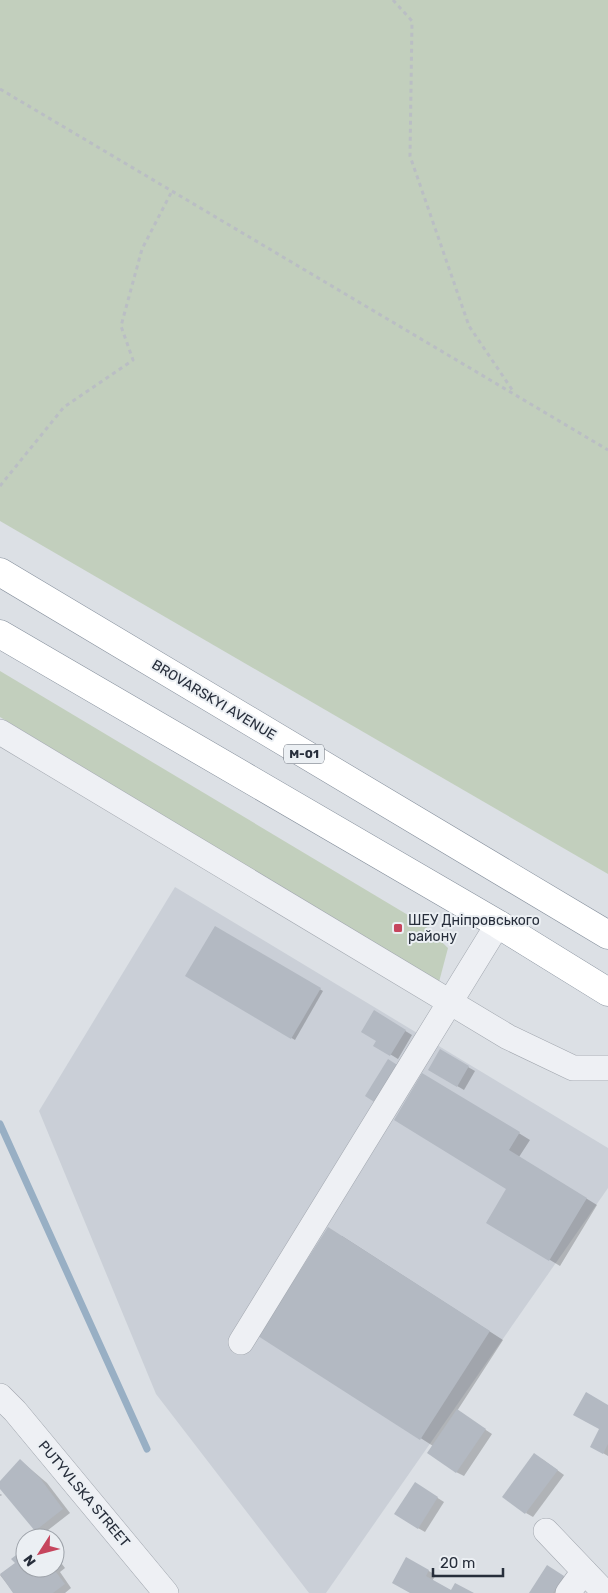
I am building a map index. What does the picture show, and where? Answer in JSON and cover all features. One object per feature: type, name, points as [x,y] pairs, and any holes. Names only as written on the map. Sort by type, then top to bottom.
[{"type":"highway","name":"BROVARSKYI AVENUE","points":[[0,572],[608,935]]},
{"type":"highway","points":[[0,634],[498,924],[608,992]]},
{"type":"street","points":[[0,732],[508,1037],[573,1068],[608,1068]]},
{"type":"street","points":[[242,1342],[498,924]]},
{"type":"street","name":"PUTYVLSKA STREET","points":[[5,1411],[166,1593]]},
{"type":"street","points":[[546,1531],[605,1593]]},
{"type":"street","points":[[568,1593],[584,1571]]},
{"type":"path","points":[[393,0],[412,20],[410,156],[469,326],[514,394]]},
{"type":"path","points":[[0,89],[608,450]]},
{"type":"path","points":[[0,486],[64,407],[133,360],[121,326],[142,249],[172,191]]},
{"type":"shaded area","points":[[175,887],[608,1148],[608,1188],[326,1593],[309,1593],[156,1394],[39,1111]]},
{"type":"green space","points":[[0,0],[608,0],[608,874],[0,521]]},
{"type":"green space","points":[[0,671],[423,924],[448,948],[439,982],[0,717]]},
{"type":"building","points":[[215,926],[321,988],[291,1039],[185,976]]},
{"type":"building","points":[[374,1010],[406,1030],[390,1056],[373,1046],[376,1041],[361,1032]]},
{"type":"building","points":[[440,1049],[469,1066],[457,1087],[428,1070]]},
{"type":"building","points":[[388,1059],[405,1070],[382,1107],[365,1096]]},
{"type":"building","points":[[422,1073],[520,1132],[509,1150],[587,1198],[549,1261],[486,1223],[506,1189],[394,1120]]},
{"type":"building","points":[[328,1227],[490,1331],[420,1440],[258,1336]]},
{"type":"building","points":[[586,1392],[608,1405],[608,1444],[603,1454],[590,1447],[599,1429],[573,1415]]},
{"type":"building","points":[[457,1409],[486,1429],[456,1473],[427,1453]]},
{"type":"building","points":[[534,1453],[558,1470],[525,1514],[502,1497]]},
{"type":"building","points":[[20,1459],[40,1478],[63,1509],[39,1528],[32,1528],[0,1489],[0,1481]]},
{"type":"building","points":[[415,1482],[438,1497],[418,1529],[394,1514]]},
{"type":"building","points":[[406,1557],[429,1570],[426,1576],[451,1590],[455,1583],[474,1593],[410,1593],[392,1583]]},
{"type":"building","points":[[15,1563],[15,1578],[60,1578],[65,1584],[53,1593],[13,1593],[0,1574]]},
{"type":"building","points":[[547,1565],[564,1576],[553,1593],[529,1593]]},
{"type":"waterway","points":[[0,1124],[147,1449]]},
{"type":"place","name":"ШЕУ Дніпровського району","points":[[398,928]]}]
